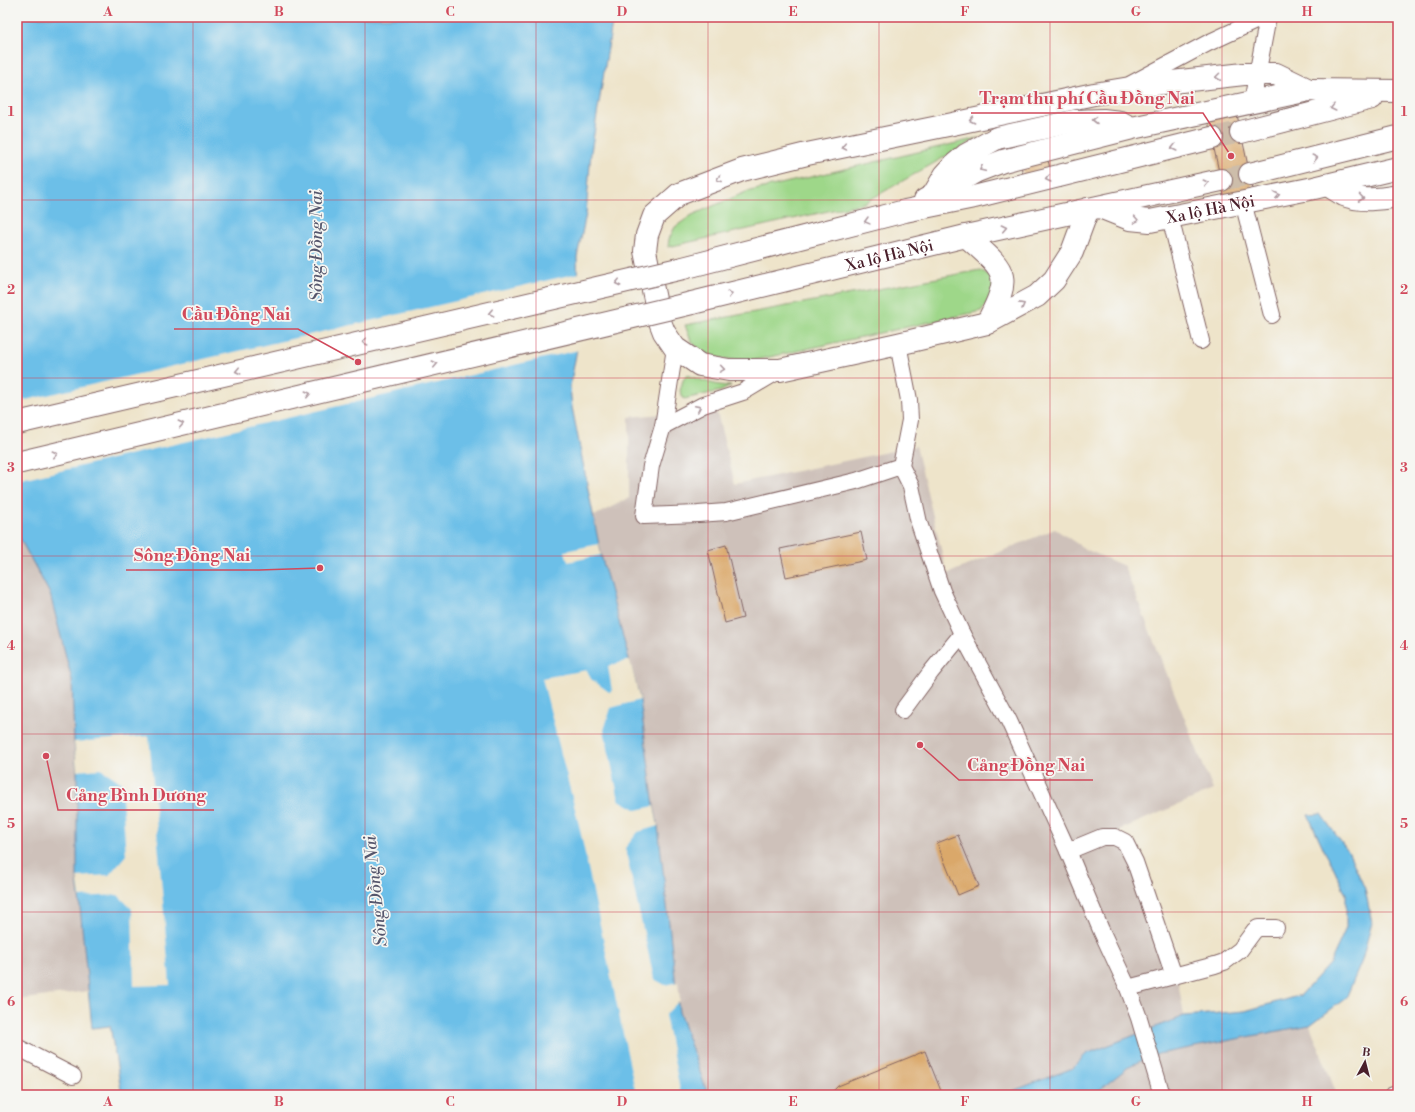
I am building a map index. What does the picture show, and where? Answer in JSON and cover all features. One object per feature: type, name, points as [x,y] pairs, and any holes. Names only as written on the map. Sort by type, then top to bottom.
[{"type":"highway","points":[[1094,208],[1072,252],[1054,280],[1037,296],[987,323],[780,370],[729,370],[700,366],[675,348],[664,332],[659,319],[645,251],[647,234],[654,216],[679,194],[742,170],[807,154],[1094,94],[1154,84],[1244,74],[1276,74],[1309,90]]},
{"type":"highway","points":[[905,211],[932,196],[945,175],[966,155],[997,138],[1074,121],[1108,120],[1120,122],[1132,128],[1309,90],[1398,91]]},
{"type":"highway","points":[[1241,132],[1398,91]]},
{"type":"highway","name":"Xa lộ Hà Nội","points":[[1250,174],[1398,137]]},
{"type":"highway","points":[[17,423],[683,268],[905,211],[974,197],[1212,138]]},
{"type":"highway","name":"Xa lộ Hà Nội","points":[[1094,208],[1130,219],[1150,221],[1327,185],[1398,168]]},
{"type":"highway","name":"Xa lộ Hà Nội","points":[[17,463],[692,303],[966,236],[1221,180]]},
{"type":"highway","points":[[1327,185],[1344,195],[1363,199],[1398,196]]},
{"type":"highway","points":[[966,236],[995,262],[1003,275],[1003,288],[1001,295],[987,323]]},
{"type":"street","points":[[1120,90],[1208,43],[1264,17]]},
{"type":"street","points":[[1252,102],[1268,17]]},
{"type":"street","points":[[1243,202],[1272,315]]},
{"type":"street","points":[[1170,217],[1201,341]]},
{"type":"street","points":[[898,344],[910,400],[910,420],[901,466],[911,486],[919,523],[942,591],[962,634],[1009,721],[1068,851],[1100,930],[1128,988],[1142,1026],[1162,1095]]},
{"type":"street","points":[[675,348],[663,426],[651,466],[644,516],[726,512],[856,481],[901,466]]},
{"type":"street","points":[[663,426],[703,405],[743,392],[780,370]]},
{"type":"street","points":[[903,710],[962,634]]},
{"type":"street","points":[[1068,851],[1102,837],[1115,837],[1125,842],[1135,862],[1174,976]]},
{"type":"street","points":[[1128,988],[1224,962],[1240,950],[1258,928],[1276,928]]},
{"type":"street","points":[[17,1047],[72,1076]]},
{"type":"street","points":[[1393,1095],[1398,1094]]},
{"type":"shaded area","points":[[716,409],[735,484],[916,446],[947,574],[1055,529],[1085,549],[1124,566],[1213,790],[1119,830],[1178,982],[1184,1016],[1086,1054],[1073,1068],[1002,1095],[708,1095],[679,1012],[658,826],[640,700],[601,555],[594,516],[629,498],[629,417]]},
{"type":"shaded area","points":[[17,533],[50,594],[72,680],[74,742],[77,771],[77,877],[88,991],[17,1000]]},
{"type":"shaded area","points":[[1310,1025],[1337,1095],[1093,1095],[1131,1065],[1158,1054]]},
{"type":"green space","points":[[978,138],[864,203],[668,247],[669,239],[675,227],[692,215],[746,192]]},
{"type":"green space","points":[[980,270],[991,276],[995,293],[981,311],[756,360],[721,358],[705,353],[692,342],[685,325]]},
{"type":"green space","points":[[687,375],[714,384],[731,386],[721,391],[684,399],[680,391],[683,380]]},
{"type":"water","name":"Sông Đồng Nai","points":[[17,17],[613,17],[591,152],[586,214],[577,257],[579,338],[570,387],[572,407],[601,555],[640,700],[658,826],[679,1012],[708,1095],[122,1095],[110,1026],[92,1028],[77,877],[77,771],[74,742],[72,680],[50,594],[17,533]]},
{"type":"water","points":[[1321,814],[1349,853],[1365,889],[1372,923],[1361,963],[1346,998],[1310,1025],[1158,1054],[1131,1065],[1093,1095],[1002,1095],[1073,1068],[1086,1054],[1184,1016],[1245,1011],[1301,995],[1330,963],[1346,928],[1346,894],[1308,815]]},
{"type":"pier","points":[[579,273],[581,338],[579,350],[17,481],[17,402]]},
{"type":"pier","points":[[599,544],[601,555],[568,562],[565,551]]},
{"type":"pier","points":[[630,660],[640,700],[611,708],[604,730],[619,800],[637,810],[654,806],[658,826],[638,832],[625,848],[654,979],[665,985],[678,982],[680,1000],[665,1015],[681,1095],[636,1095],[579,825],[542,678],[587,670],[591,679],[609,692],[612,691],[608,666]]},
{"type":"pier","points":[[149,736],[170,985],[134,986],[132,909],[118,895],[80,897],[77,877],[109,875],[126,855],[121,782],[101,769],[77,771],[74,742]]},
{"type":"building","points":[[1236,110],[1254,194],[1225,200],[1207,116]]},
{"type":"building","points":[[1042,132],[1050,169],[1023,175],[1015,138]]},
{"type":"building","points":[[861,532],[867,560],[786,577],[780,549]]},
{"type":"building","points":[[726,545],[743,618],[725,623],[708,550]]},
{"type":"building","points":[[958,835],[979,886],[958,895],[937,843]]},
{"type":"building","points":[[925,1051],[941,1091],[931,1095],[829,1095],[838,1086]]},
{"type":"tunnel","points":[[1212,138],[1241,132]]},
{"type":"tunnel","points":[[1221,180],[1250,174]]},
{"type":"place","name":"Trạm thu phí Cầu Đồng Nai","points":[[1231,156]]},
{"type":"place","name":"Cầu Đồng Nai","points":[[358,362]]},
{"type":"place","name":"Sông Đồng Nai","points":[[320,568]]},
{"type":"place","name":"Cảng Đồng Nai","points":[[920,745]]},
{"type":"place","name":"Cảng Bình Dương","points":[[46,756]]}]
